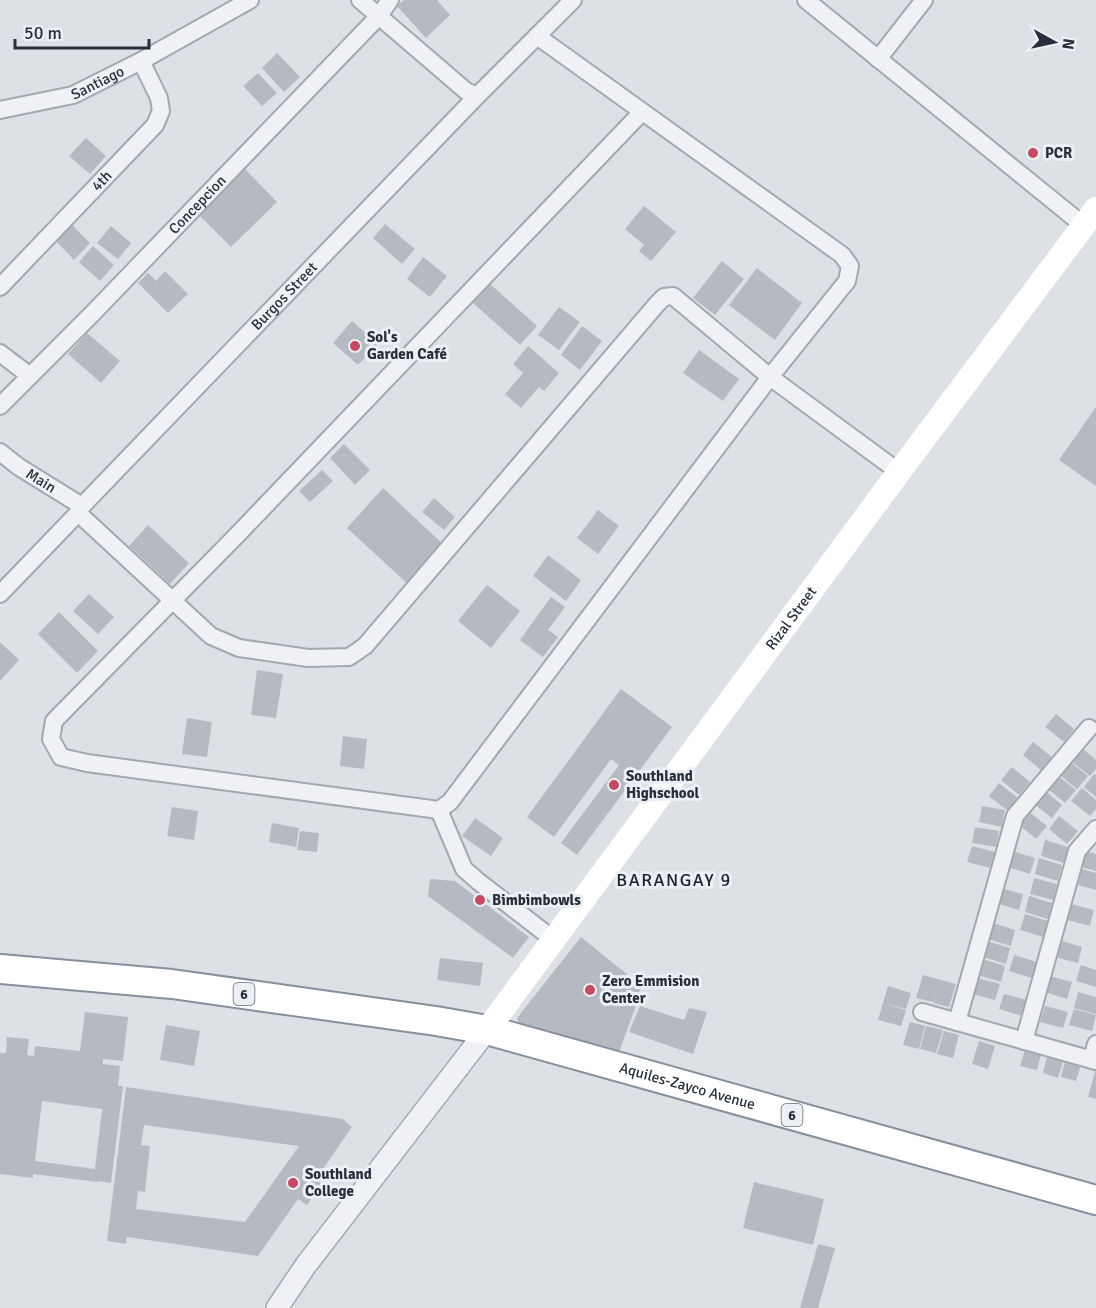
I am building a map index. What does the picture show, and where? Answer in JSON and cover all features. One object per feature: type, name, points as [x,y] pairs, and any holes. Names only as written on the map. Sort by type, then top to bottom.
[{"type":"highway","name":"6","points":[[0,969],[172,984],[487,1030]]},
{"type":"highway","name":"Aquiles-Zayco Avenue","points":[[487,1030],[1096,1200]]},
{"type":"main road","name":"Rizal Street","points":[[487,1030],[1090,217]]},
{"type":"street","name":"Santiago","points":[[0,110],[73,95],[141,61],[249,0]]},
{"type":"street","points":[[360,0],[466,91],[477,96]]},
{"type":"street","name":"Concepcion","points":[[0,406],[93,314],[379,16],[390,0]]},
{"type":"street","name":"Burgos Street","points":[[0,594],[477,96],[573,0]]},
{"type":"street","points":[[806,0],[878,59],[1090,217]]},
{"type":"street","points":[[878,59],[924,0]]},
{"type":"street","points":[[537,36],[842,255],[850,266],[847,281],[770,377],[450,802],[439,810],[87,763],[61,757],[51,739],[54,721],[642,112]]},
{"type":"street","name":"4th","points":[[0,287],[155,124],[161,111],[159,98],[141,61]]},
{"type":"street","name":"Main","points":[[0,452],[80,510],[211,636],[239,648],[308,658],[349,657],[365,646],[664,297],[673,296],[770,377],[899,472]]},
{"type":"street","points":[[0,353],[30,376]]},
{"type":"street","points":[[957,1022],[1015,816],[1090,729]]},
{"type":"street","points":[[439,810],[464,869],[554,940]]},
{"type":"street","points":[[1024,1041],[1077,851],[1096,829]]},
{"type":"street","points":[[922,1012],[1094,1061],[1096,1044]]},
{"type":"street","points":[[277,1308],[306,1265],[487,1030]]},
{"type":"building","points":[[404,0],[437,0],[450,15],[426,38],[397,6]]},
{"type":"building","points":[[277,53],[300,77],[284,92],[262,68]]},
{"type":"building","points":[[258,73],[277,93],[262,106],[243,86]]},
{"type":"building","points":[[86,138],[106,156],[90,174],[69,156]]},
{"type":"building","points":[[244,168],[277,202],[231,247],[198,214]]},
{"type":"building","points":[[644,206],[676,232],[651,261],[639,251],[644,245],[625,229]]},
{"type":"building","points":[[385,224],[415,249],[402,264],[373,238]]},
{"type":"building","points":[[72,225],[90,243],[74,260],[56,241]]},
{"type":"building","points":[[111,226],[131,243],[118,259],[97,243]]},
{"type":"building","points":[[93,246],[114,265],[100,281],[79,262]]},
{"type":"building","points":[[423,257],[447,276],[430,297],[407,279]]},
{"type":"building","points":[[722,261],[744,279],[715,315],[693,298]]},
{"type":"building","points":[[757,268],[802,303],[775,340],[729,305]]},
{"type":"building","points":[[165,271],[188,294],[168,313],[138,283],[148,273],[156,281]]},
{"type":"building","points":[[490,284],[537,326],[520,345],[473,303]]},
{"type":"building","points":[[559,307],[580,322],[559,350],[538,335]]},
{"type":"building","points":[[352,321],[378,344],[358,365],[333,343]]},
{"type":"building","points":[[582,326],[602,341],[580,370],[561,355]]},
{"type":"building","points":[[87,333],[120,361],[101,383],[68,354]]},
{"type":"building","points":[[528,346],[559,373],[544,391],[539,387],[521,408],[505,394],[523,373],[513,364]]},
{"type":"building","points":[[699,350],[739,379],[723,401],[683,373]]},
{"type":"building","points":[[1096,407],[1096,486],[1059,460]]},
{"type":"building","points":[[344,444],[370,470],[355,485],[330,458]]},
{"type":"building","points":[[322,470],[333,481],[310,502],[299,491]]},
{"type":"building","points":[[383,488],[445,546],[409,585],[347,528]]},
{"type":"building","points":[[434,498],[455,517],[444,530],[422,512]]},
{"type":"building","points":[[598,510],[619,526],[598,554],[577,538]]},
{"type":"building","points":[[148,525],[189,563],[170,584],[129,546]]},
{"type":"building","points":[[548,555],[581,580],[566,601],[533,576]]},
{"type":"building","points":[[487,585],[520,611],[491,648],[458,621]]},
{"type":"building","points":[[89,594],[114,617],[98,634],[73,611]]},
{"type":"building","points":[[551,597],[565,607],[548,630],[558,637],[543,657],[520,640]]},
{"type":"building","points":[[59,612],[98,651],[77,673],[38,634]]},
{"type":"building","points":[[0,642],[19,660],[0,681]]},
{"type":"building","points":[[257,670],[283,674],[276,718],[251,715]]},
{"type":"building","points":[[621,689],[672,727],[577,855],[561,843],[619,765],[611,759],[554,837],[527,817]]},
{"type":"building","points":[[1056,714],[1074,729],[1064,742],[1045,727]]},
{"type":"building","points":[[187,718],[212,722],[207,757],[182,754]]},
{"type":"building","points":[[343,736],[367,739],[364,769],[340,766]]},
{"type":"building","points":[[1033,742],[1052,757],[1041,770],[1023,755]]},
{"type":"building","points":[[1082,748],[1096,760],[1096,769],[1090,776],[1071,761]]},
{"type":"building","points":[[1069,761],[1088,776],[1077,789],[1059,774]]},
{"type":"building","points":[[1012,767],[1030,782],[1019,795],[1001,780]]},
{"type":"building","points":[[1094,774],[1096,775],[1096,797],[1084,787]]},
{"type":"building","points":[[1057,775],[1076,790],[1065,803],[1047,788]]},
{"type":"building","points":[[999,783],[1018,798],[1008,811],[989,796]]},
{"type":"building","points":[[1082,788],[1096,800],[1096,809],[1090,816],[1071,801]]},
{"type":"building","points":[[1044,790],[1062,805],[1052,818],[1033,803]]},
{"type":"building","points":[[982,806],[1005,810],[1002,827],[979,822]]},
{"type":"building","points":[[172,807],[198,811],[194,840],[167,836]]},
{"type":"building","points":[[1028,811],[1047,826],[1036,839],[1018,824]]},
{"type":"building","points":[[1059,816],[1078,831],[1067,844],[1049,829]]},
{"type":"building","points":[[475,818],[503,838],[491,856],[462,836]]},
{"type":"building","points":[[272,823],[299,828],[296,847],[269,842]]},
{"type":"building","points":[[975,827],[999,831],[996,847],[972,843]]},
{"type":"building","points":[[300,831],[319,833],[317,852],[297,850]]},
{"type":"building","points":[[1045,840],[1068,847],[1064,863],[1041,856]]},
{"type":"building","points":[[972,846],[995,852],[990,868],[967,862]]},
{"type":"building","points":[[1012,851],[1035,858],[1030,874],[1008,867]]},
{"type":"building","points":[[1085,851],[1096,854],[1096,871],[1081,867]]},
{"type":"building","points":[[1039,858],[1062,865],[1058,881],[1035,874]]},
{"type":"building","points":[[1082,869],[1096,873],[1096,890],[1078,885]]},
{"type":"building","points":[[1034,878],[1057,884],[1053,900],[1030,894]]},
{"type":"building","points":[[430,879],[455,881],[529,937],[513,958],[428,896]]},
{"type":"building","points":[[1000,888],[1023,894],[1019,910],[996,903]]},
{"type":"building","points":[[1029,896],[1052,903],[1048,919],[1025,912]]},
{"type":"building","points":[[1071,904],[1094,910],[1090,926],[1067,920]]},
{"type":"building","points":[[1025,914],[1048,921],[1043,937],[1020,930]]},
{"type":"building","points":[[993,923],[1015,930],[1011,946],[988,939]]},
{"type":"building","name":"Zero Emmision Center","points":[[581,937],[639,984],[640,995],[619,1052],[519,1024],[517,1018]]},
{"type":"building","points":[[1059,940],[1082,947],[1078,963],[1055,957]]},
{"type":"building","points":[[987,941],[1010,948],[1006,964],[983,957]]},
{"type":"building","points":[[1014,955],[1037,962],[1032,978],[1009,971]]},
{"type":"building","points":[[440,958],[483,963],[480,986],[437,980]]},
{"type":"building","points":[[982,959],[1005,966],[1001,982],[978,975]]},
{"type":"building","points":[[1081,965],[1096,970],[1096,987],[1076,981]]},
{"type":"building","points":[[923,975],[956,984],[949,1007],[933,1003],[938,987],[933,1002],[916,998]]},
{"type":"building","points":[[1049,976],[1072,982],[1067,999],[1045,992]]},
{"type":"building","points":[[977,978],[1000,984],[995,1000],[972,994]]},
{"type":"building","points":[[888,986],[911,993],[906,1009],[883,1003]]},
{"type":"building","points":[[1078,992],[1096,997],[1096,1014],[1074,1008]]},
{"type":"building","points":[[1004,994],[1027,1000],[1022,1016],[999,1009]]},
{"type":"building","points":[[883,1003],[906,1010],[901,1026],[878,1020]]},
{"type":"building","points":[[640,1006],[684,1020],[689,1008],[707,1012],[693,1054],[629,1032]]},
{"type":"building","points":[[1045,1006],[1068,1012],[1063,1028],[1040,1022]]},
{"type":"building","points":[[1074,1009],[1096,1015],[1092,1031],[1069,1025]]},
{"type":"building","points":[[85,1012],[128,1017],[123,1061],[103,1059],[103,1064],[120,1066],[118,1086],[123,1086],[111,1183],[33,1174],[33,1178],[0,1174],[0,1053],[6,1053],[7,1037],[29,1039],[27,1055],[34,1056],[35,1046],[80,1051]],"holes":[[[42,1101],[102,1109],[95,1169],[35,1161]]]},
{"type":"building","points":[[910,1022],[925,1026],[919,1049],[903,1045]]},
{"type":"building","points":[[166,1025],[200,1031],[194,1066],[160,1060]]},
{"type":"building","points":[[926,1026],[943,1030],[936,1053],[920,1049]]},
{"type":"building","points":[[944,1031],[959,1035],[953,1058],[937,1054]]},
{"type":"building","points":[[979,1041],[995,1046],[988,1069],[972,1064]]},
{"type":"building","points":[[1027,1043],[1043,1047],[1037,1070],[1020,1066]]},
{"type":"building","points":[[1049,1050],[1065,1055],[1058,1078],[1043,1073]]},
{"type":"building","points":[[1067,1054],[1083,1058],[1076,1081],[1061,1077]]},
{"type":"building","points":[[1096,1071],[1096,1099],[1088,1097]]},
{"type":"building","points":[[126,1087],[343,1119],[352,1127],[316,1179],[322,1184],[307,1205],[298,1199],[258,1256],[127,1237],[126,1244],[107,1241]],"holes":[[[144,1125],[299,1146],[245,1222],[136,1209],[138,1191],[145,1192],[150,1146],[141,1145]]]},
{"type":"building","points":[[754,1182],[824,1199],[813,1245],[743,1228]]},
{"type":"building","points":[[818,1244],[835,1248],[818,1308],[800,1308]]},
{"type":"place","name":"PCR","points":[[1033,153]]},
{"type":"place","name":"Sol's Garden Café","points":[[355,346]]},
{"type":"place","name":"Southland Highschool","points":[[614,785]]},
{"type":"place","name":"Bimbimbowls","points":[[480,900]]},
{"type":"place","name":"Zero Emmision Center","points":[[590,990]]},
{"type":"place","name":"Southland College","points":[[293,1183]]},
{"type":"district","name":"BARANGAY 9","points":[[674,880]]}]
